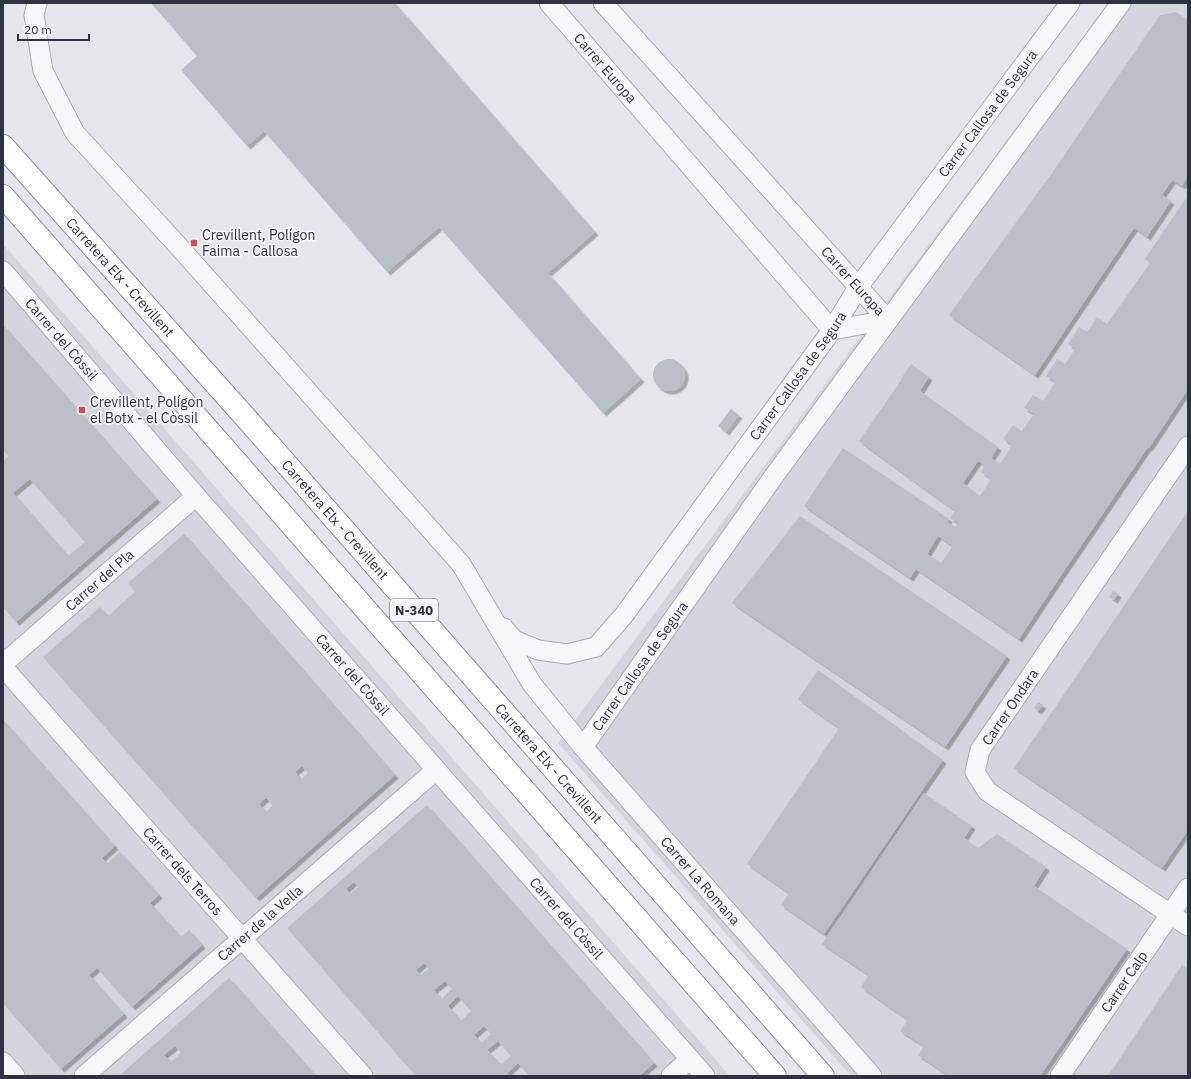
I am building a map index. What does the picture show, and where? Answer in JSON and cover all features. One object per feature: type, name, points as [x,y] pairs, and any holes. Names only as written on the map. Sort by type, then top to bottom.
[{"type":"highway","name":"Carretera Elx - Crevillent","points":[[3,146],[262,436],[823,1076]]},
{"type":"highway","name":"N-340","points":[[3,196],[775,1076]]},
{"type":"street","points":[[37,3],[34,15],[43,71],[75,133],[181,249],[461,564],[489,611]]},
{"type":"street","name":"Carrer Europa","points":[[549,3],[832,330],[888,320]]},
{"type":"street","name":"Carrer Europa","points":[[604,3],[888,320]]},
{"type":"street","name":"Carrer Callosa de Segura","points":[[489,611],[514,640],[538,650],[567,654],[596,646],[624,615],[832,330],[859,286],[1070,3]]},
{"type":"street","name":"Carrer Callosa de Segura","points":[[583,747],[774,476],[1121,3]]},
{"type":"street","name":"Carrer del Còssil","points":[[3,272],[196,496],[705,1076]]},
{"type":"street","name":"Carrer Ondara","points":[[1188,446],[980,750],[975,772],[987,790],[1188,926]]},
{"type":"street","name":"Carrer del Pla","points":[[3,666],[196,496]]},
{"type":"street","name":"Carrer La Romana","points":[[489,611],[532,684],[583,747],[872,1076]]},
{"type":"street","name":"Carrer dels Terros","points":[[3,666],[363,1076]]},
{"type":"street","name":"Carrer de la Vella","points":[[84,1076],[436,770]]},
{"type":"street","name":"Carrer Calp","points":[[1060,1076],[1188,888]]},
{"type":"street","points":[[671,1076],[690,1059]]},
{"type":"street","points":[[3,1062],[15,1076]]},
{"type":"shaded area","points":[[1109,3],[1188,3],[1188,1076],[851,1076],[558,743]]},
{"type":"shaded area","points":[[3,244],[730,1076],[3,1076]]},
{"type":"building","points":[[151,3],[395,3],[595,232],[548,273],[641,379],[603,413],[439,227],[387,272],[264,131],[247,146],[181,70],[197,56]]},
{"type":"building","points":[[1176,12],[1188,20],[1188,176],[1182,186],[1172,180],[1162,195],[1171,201],[1147,237],[1134,228],[1035,375],[949,315],[1052,173],[1160,15]]},
{"type":"building","points":[[1188,195],[1188,389],[1019,639],[916,569],[910,578],[804,506],[843,448],[949,519],[947,522],[955,527],[958,523],[950,518],[955,511],[859,441],[911,364],[929,377],[920,391],[998,447],[991,458],[1000,464],[1011,447],[1011,444],[1003,439],[1013,425],[1022,431],[1034,414],[1024,408],[1033,395],[1043,401],[1055,383],[1046,376],[1057,359],[1065,364],[1075,349],[1068,344],[1079,327],[1087,332],[1097,317],[1107,324],[1150,263],[1145,259]],"holes":[[[978,461],[985,466],[981,472],[991,479],[980,496],[963,483]],[[938,536],[953,546],[941,563],[927,554]]]},
{"type":"building","points":[[3,325],[157,499],[16,622],[3,607],[3,461],[9,456],[3,450]],"holes":[[[30,479],[85,542],[68,556],[13,493]]]},
{"type":"building","points":[[669,359],[675,360],[682,366],[685,375],[684,381],[678,388],[669,391],[663,390],[656,384],[653,375],[654,369],[660,362]]},
{"type":"building","points":[[731,409],[739,415],[726,432],[718,426]]},
{"type":"building","points":[[1188,511],[1188,830],[1162,868],[1014,768]]},
{"type":"building","points":[[800,516],[1007,656],[945,747],[732,603]]},
{"type":"building","points":[[184,534],[395,775],[256,898],[43,657],[100,607],[108,616],[135,592],[128,583]],"holes":[[[302,766],[308,773],[301,780],[295,772]],[[266,798],[273,805],[266,812],[259,804]]]},
{"type":"building","points":[[1113,591],[1118,594],[1114,600],[1109,597]]},
{"type":"building","points":[[818,670],[943,760],[824,934],[781,905],[789,893],[747,864],[839,728],[798,699]]},
{"type":"building","points":[[1038,702],[1043,705],[1038,711],[1034,708]]},
{"type":"building","points":[[3,720],[115,846],[102,858],[107,864],[120,852],[159,895],[150,903],[181,937],[189,930],[202,945],[132,1007],[97,968],[89,975],[124,1014],[61,1069],[3,1003]]},
{"type":"building","points":[[924,793],[972,826],[964,838],[978,848],[997,834],[1046,867],[1034,886],[1127,949],[1040,1076],[949,1076],[918,1055],[924,1046],[900,1031],[908,1020],[861,987],[869,975],[822,944]]},
{"type":"building","points":[[427,805],[654,1063],[639,1076],[529,1076],[518,1063],[507,1073],[510,1076],[416,1076],[287,928]],"holes":[[[354,882],[358,887],[350,894],[346,889]],[[424,963],[429,968],[421,975],[416,970]],[[445,981],[452,989],[441,999],[434,990]],[[458,996],[471,1011],[461,1021],[448,1006]],[[484,1026],[491,1034],[481,1043],[474,1035]],[[498,1041],[511,1056],[501,1065],[487,1050]]]},
{"type":"building","points":[[1182,965],[1188,969],[1188,1076],[1108,1076]]},
{"type":"building","points":[[229,978],[316,1076],[119,1076]],"holes":[[[175,1046],[181,1053],[171,1062],[164,1055]]]},
{"type":"place","name":"Crevillent, Polígon Faima - Callosa","points":[[194,243]]},
{"type":"place","name":"Crevillent, Polígon el Botx - el Còssil","points":[[82,410]]}]
